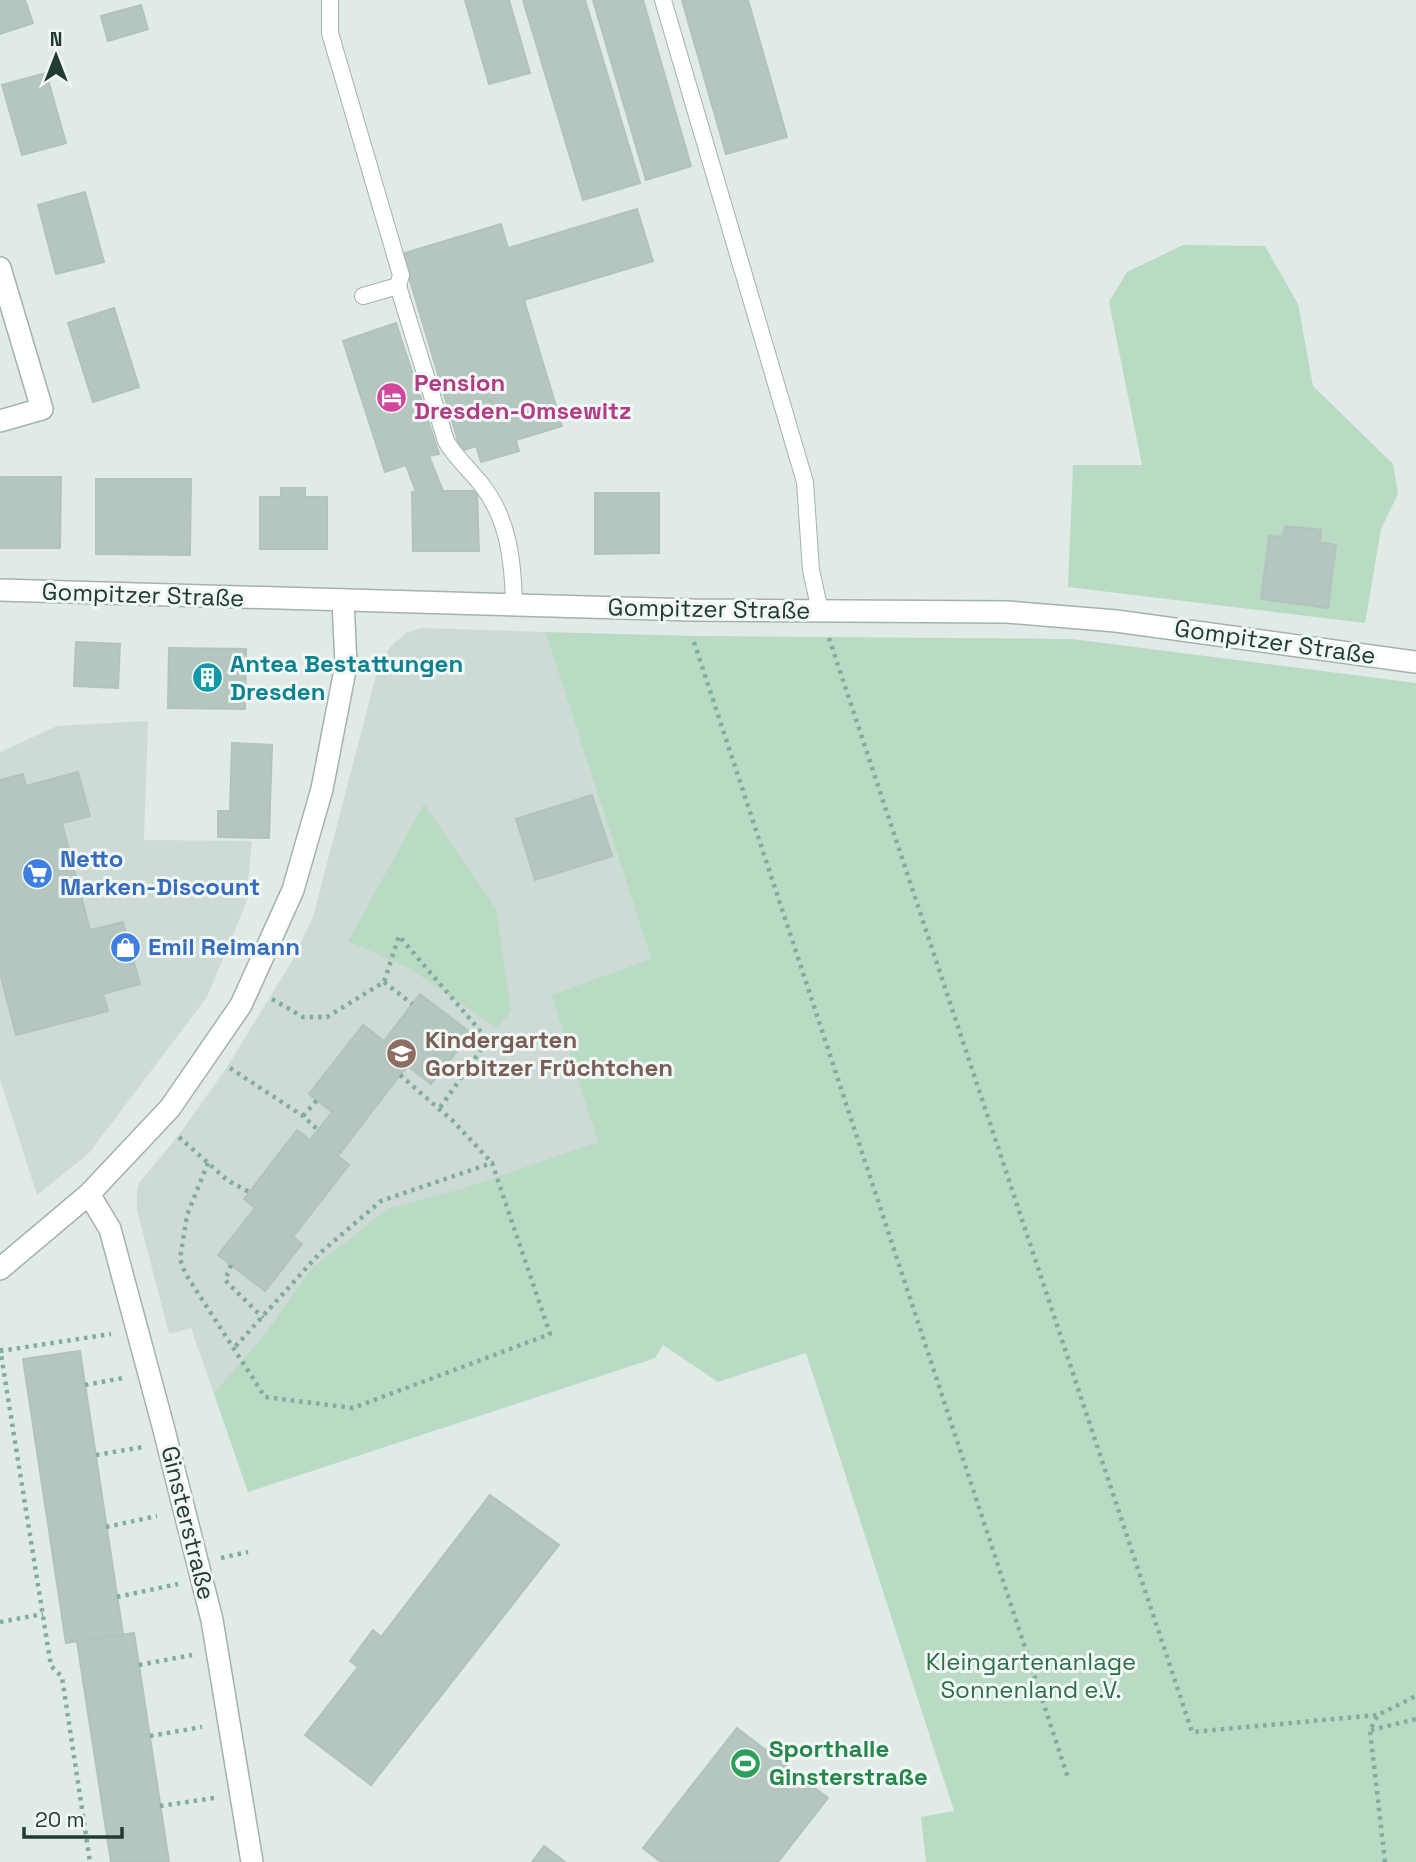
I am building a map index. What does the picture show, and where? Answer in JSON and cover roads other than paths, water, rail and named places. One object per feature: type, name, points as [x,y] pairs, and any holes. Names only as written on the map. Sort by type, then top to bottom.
[{"type":"street","points":[[0,268],[41,409],[0,421]]},
{"type":"street","name":"Gompitzer Straße","points":[[0,590],[514,605],[1007,612],[1070,616],[1416,662]]},
{"type":"street","points":[[0,1269],[89,1194],[170,1108],[242,1005],[293,890],[322,789],[346,665],[343,600]]},
{"type":"street","name":"Ginsterstraße","points":[[89,1194],[110,1229],[202,1574],[252,1862]]},
{"type":"lane","points":[[330,0],[330,33],[401,275],[398,286],[446,441],[453,454],[483,486],[507,536],[512,552],[514,605]]},
{"type":"lane","points":[[663,0],[805,482],[811,570],[820,611]]},
{"type":"lane","points":[[363,296],[398,286]]},
{"type":"place","name":"Pension Dresden-Omsewitz","points":[[391,397]]},
{"type":"place","name":"Antea Bestattungen Dresden","points":[[207,678]]},
{"type":"place","name":"Netto Marken-Discount","points":[[37,873]]},
{"type":"place","name":"Emil Reimann","points":[[125,947]]},
{"type":"place","name":"Kindergarten Gorbitzer Früchtchen","points":[[402,1054]]},
{"type":"place","name":"Sporthalle Ginsterstraße","points":[[746,1763]]},
{"type":"park label","name":"Kleingartenanlage Sonnenland e.V.","points":[[1031,1676]]}]
